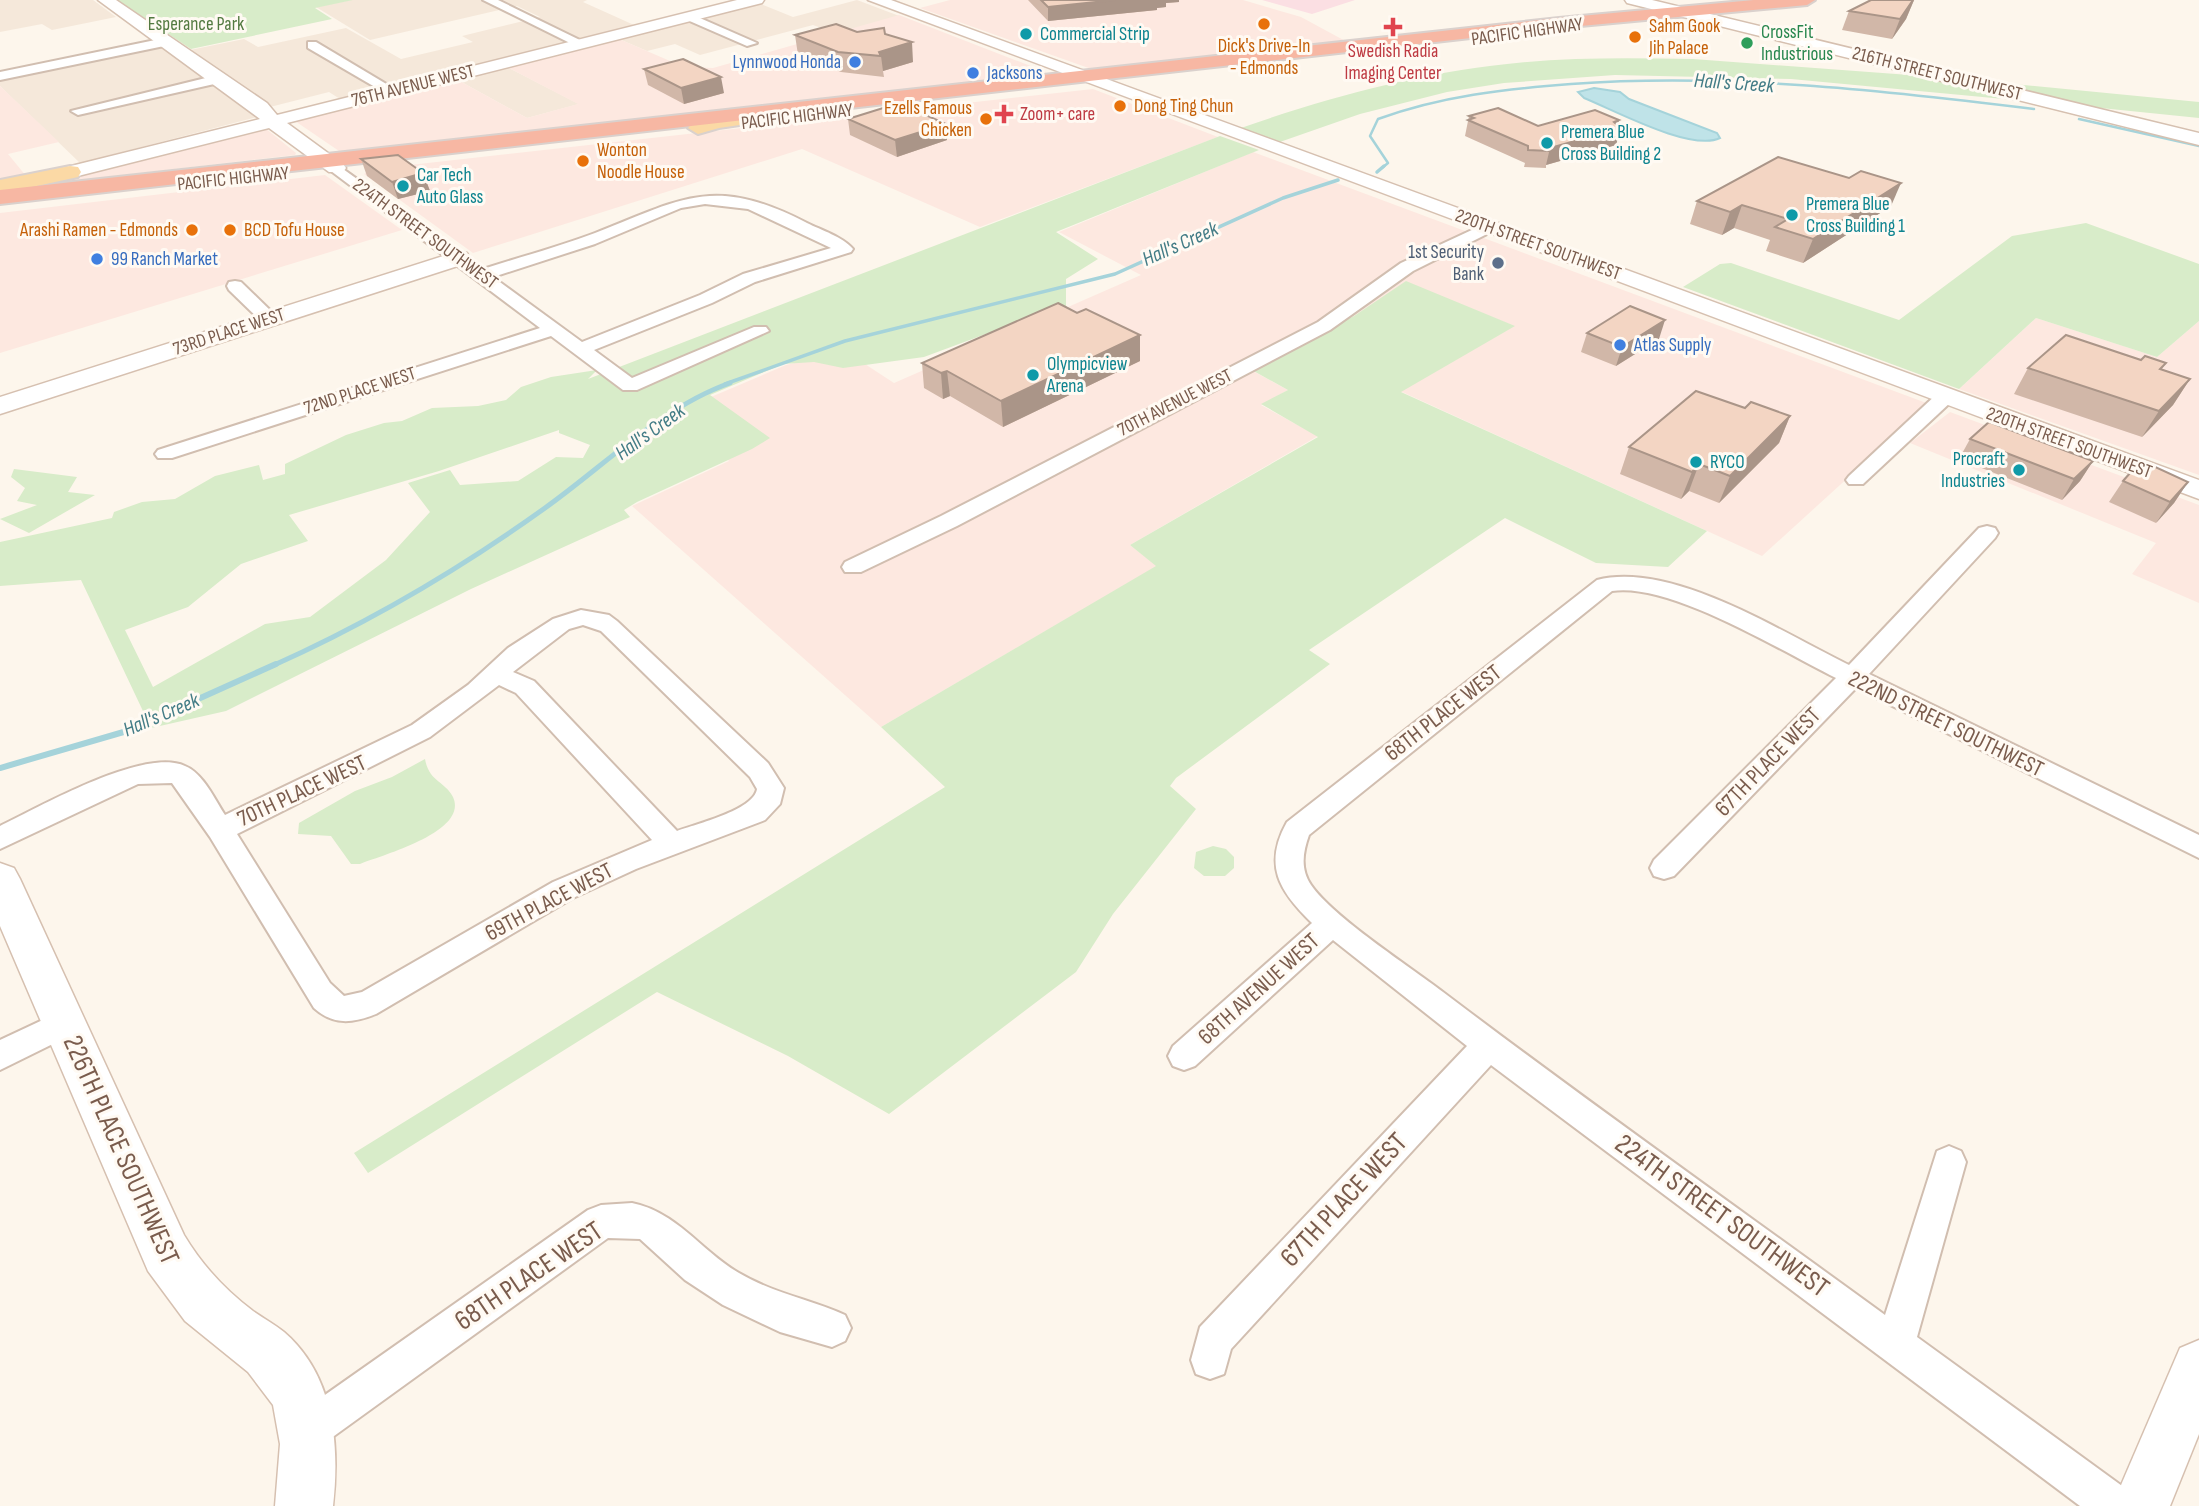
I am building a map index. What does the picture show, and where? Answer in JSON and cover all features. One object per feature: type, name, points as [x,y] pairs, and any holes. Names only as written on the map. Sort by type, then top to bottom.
[{"type":"highway","name":"PACIFIC HIGHWAY","points":[[0,206],[792,110],[1556,30],[1592,22],[1807,0]]},
{"type":"highway","points":[[1820,0],[1827,0]]},
{"type":"highway","name":"PACIFIC HIGHWAY","points":[[0,197],[698,128],[1091,80]]},
{"type":"main road","points":[[698,128],[716,122],[792,110]]},
{"type":"main road","points":[[0,187],[70,172]]},
{"type":"main road","points":[[29,194],[40,184],[70,172]]},
{"type":"street","name":"224TH STREET SOUTHWEST","points":[[106,0],[260,107],[276,124],[630,386],[760,331]]},
{"type":"street","points":[[492,2],[511,0]]},
{"type":"street","name":"76TH AVENUE WEST","points":[[276,124],[305,113],[756,0]]},
{"type":"street","name":"220TH STREET SOUTHWEST","points":[[876,0],[2199,490]]},
{"type":"street","name":"216TH STREET SOUTHWEST","points":[[1633,0],[2199,139]]},
{"type":"street","points":[[492,2],[582,44]]},
{"type":"street","points":[[689,17],[751,43]]},
{"type":"street","points":[[0,76],[165,42]]},
{"type":"street","points":[[312,45],[392,91]]},
{"type":"street","points":[[78,111],[218,79]]},
{"type":"street","points":[[70,172],[276,124]]},
{"type":"street","points":[[481,275],[574,246],[649,213],[694,201],[720,199],[745,203],[773,213],[845,249],[749,278],[706,299],[579,350]]},
{"type":"street","name":"70TH AVENUE WEST","points":[[853,567],[949,521],[1324,326],[1407,267],[1489,227]]},
{"type":"street","name":"73RD PLACE WEST","points":[[0,405],[459,258]]},
{"type":"street","points":[[235,286],[269,319]]},
{"type":"street","name":"72ND PLACE WEST","points":[[165,454],[555,329]]},
{"type":"street","points":[[1856,480],[1945,397]]},
{"type":"street","name":"67TH PLACE WEST","points":[[1664,868],[1851,678],[1987,533]]},
{"type":"street","name":"68TH PLACE WEST","points":[[1332,923],[1302,895],[1289,872],[1290,850],[1297,829],[1605,585],[1629,580],[1663,585],[1693,598]]},
{"type":"street","name":"222ND STREET SOUTHWEST","points":[[1693,598],[2199,847]]},
{"type":"street","name":"70TH PLACE WEST","points":[[0,838],[134,775],[159,772],[178,773],[189,783],[220,830],[421,731],[497,674],[517,653],[561,624],[581,617],[592,617],[609,626],[759,770],[771,788],[770,797],[764,806]]},
{"type":"street","points":[[497,674],[525,687],[672,844]]},
{"type":"street","name":"69TH PLACE WEST","points":[[341,1011],[365,1005],[563,890],[626,861],[755,813],[764,806]]},
{"type":"street","points":[[220,830],[319,992],[328,1005],[341,1011]]},
{"type":"street","name":"226TH PLACE SOUTHWEST","points":[[0,879],[166,1253],[182,1281],[201,1302],[266,1352],[285,1371],[300,1400],[309,1430],[310,1473],[304,1506]]},
{"type":"street","name":"224TH STREET SOUTHWEST","points":[[1332,923],[1489,1045],[2115,1506]]},
{"type":"street","name":"68TH AVENUE WEST","points":[[1184,1056],[1332,923]]},
{"type":"street","points":[[0,1056],[64,1023]]},
{"type":"street","name":"67TH PLACE WEST","points":[[1210,1360],[1213,1340],[1489,1045]]},
{"type":"street","points":[[1896,1343],[1948,1162]]},
{"type":"street","name":"68TH PLACE WEST","points":[[309,1430],[601,1222],[639,1219],[667,1235],[693,1264],[750,1300],[789,1318],[832,1328]]},
{"type":"street","points":[[2141,1506],[2199,1367]]},
{"type":"shaded area","points":[[0,0],[93,0],[116,17],[52,30],[42,24],[0,32]]},
{"type":"shaded area","points":[[351,0],[587,0],[583,2],[634,25],[340,99],[329,92],[270,107],[190,50],[244,39],[258,47],[346,28],[401,59],[473,42],[462,36],[540,17],[517,6],[370,40],[316,7]]},
{"type":"shaded area","points":[[857,0],[902,17],[838,34],[813,25],[700,55],[675,44],[647,51],[619,39],[761,4],[793,17]]},
{"type":"shaded area","points":[[950,0],[1243,0],[1301,17],[1349,43],[1097,71],[920,8]]},
{"type":"shaded area","points":[[1262,0],[1355,0],[1312,14]]},
{"type":"shaded area","points":[[899,15],[1046,72],[1039,76],[359,152],[339,151],[295,121],[456,79],[527,118],[578,104],[507,67],[619,39],[684,67],[713,68]]},
{"type":"shaded area","points":[[160,46],[257,117],[80,163],[0,86],[0,78]]},
{"type":"shaded area","points":[[507,67],[579,104],[527,118],[456,79]]},
{"type":"shaded area","points":[[0,86],[59,142],[8,154],[26,176],[0,183]]},
{"type":"shaded area","points":[[1093,89],[1218,137],[980,227],[802,149],[473,253],[364,174],[370,170],[401,166]]},
{"type":"shaded area","points":[[265,128],[296,153],[295,155],[53,183]]},
{"type":"shaded area","points":[[1253,152],[1929,404],[1762,556],[1400,391],[1514,326],[1406,282],[1354,316],[1251,370],[1288,390],[1261,405],[1318,436],[1130,545],[1157,566],[881,727],[632,506],[729,461],[684,416],[711,397],[786,365],[845,351],[894,383],[1141,275],[1059,232]]},
{"type":"shaded area","points":[[325,175],[402,230],[0,353],[0,213]]},
{"type":"shaded area","points":[[2036,318],[2157,357],[2199,321],[2199,475],[1959,389]]},
{"type":"shaded area","points":[[1950,412],[2199,505],[2199,603],[2132,574],[2156,543],[1910,443]]},
{"type":"green space","name":"Esperance Park","points":[[117,0],[353,0],[315,8],[332,19],[191,49]]},
{"type":"green space","points":[[1576,59],[1693,59],[1923,76],[2025,101],[1791,79],[1615,75],[1504,83],[1447,92],[1360,114],[1277,143],[1238,129],[1371,89],[1472,68]]},
{"type":"green space","points":[[1983,81],[2199,102],[2199,118],[2091,107]]},
{"type":"green space","points":[[1220,136],[1259,150],[1056,232],[1098,259],[1066,279],[1066,314],[1010,325],[924,357],[843,368],[814,362],[783,364],[710,395],[770,438],[752,449],[637,502],[624,510],[630,517],[471,589],[226,711],[151,728],[81,580],[0,586],[0,542],[112,518],[114,512],[142,502],[175,499],[215,476],[259,465],[263,480],[285,474],[285,464],[346,435],[384,423],[402,421],[432,408],[478,406],[506,400],[521,387],[551,377],[597,370],[588,379]],"holes":[[[559,430],[559,433],[590,445],[583,458],[556,457],[518,481],[460,485],[450,470],[408,483],[430,512],[386,560],[310,617],[265,624],[153,687],[125,630],[188,607],[241,564],[308,541],[289,515],[439,471]]]},
{"type":"green space","points":[[2086,223],[2199,264],[2199,321],[2157,357],[2036,318],[1959,389],[1683,287],[1720,264],[1731,263],[1899,320],[2012,236]]},
{"type":"green space","points":[[1406,281],[1515,326],[1401,392],[1707,531],[1668,567],[1596,563],[1505,518],[1309,650],[1330,664],[1176,778],[1170,786],[1196,809],[1113,914],[1076,972],[889,1114],[788,1056],[657,992],[368,1173],[354,1153],[945,787],[881,727],[1156,566],[1130,545],[1318,437],[1261,404],[1288,390],[1250,369],[1354,316]]},
{"type":"green space","points":[[14,469],[77,477],[68,492],[95,495],[29,533],[0,519],[37,505],[17,501],[25,488],[11,477]]},
{"type":"green space","points":[[425,759],[430,772],[453,797],[454,810],[448,821],[421,840],[360,864],[351,864],[331,836],[298,834],[299,823],[355,791],[392,777]]},
{"type":"green space","points":[[1213,846],[1226,849],[1234,857],[1234,868],[1225,876],[1204,876],[1194,868],[1196,852]]},
{"type":"water","points":[[1594,88],[1620,92],[1629,99],[1717,133],[1720,138],[1707,141],[1672,135],[1584,98],[1578,92]]},
{"type":"building","points":[[1041,0],[1115,0],[1048,7]]},
{"type":"building","points":[[1871,0],[1913,0],[1900,19],[1849,11]]},
{"type":"building","points":[[836,24],[857,32],[884,28],[885,34],[912,42],[879,52],[881,56],[838,52],[795,35]]},
{"type":"building","points":[[683,59],[721,77],[681,88],[644,69]]},
{"type":"building","points":[[899,103],[946,124],[895,140],[848,119]]},
{"type":"building","points":[[1498,108],[1538,126],[1595,110],[1619,120],[1614,122],[1621,128],[1550,148],[1550,151],[1528,150],[1528,146],[1468,120],[1474,118],[1469,116]]},
{"type":"building","points":[[398,155],[423,173],[392,182],[361,159]]},
{"type":"building","points":[[1778,157],[1849,178],[1861,171],[1901,183],[1813,239],[1775,227],[1788,219],[1742,205],[1730,212],[1697,201]]},
{"type":"building","points":[[1058,303],[1077,313],[1086,309],[1140,335],[1001,401],[947,371],[941,373],[922,363]]},
{"type":"building","points":[[1630,306],[1665,320],[1622,347],[1587,333]]},
{"type":"building","points":[[2066,335],[2141,360],[2145,356],[2166,363],[2160,369],[2190,379],[2159,411],[2028,368]]},
{"type":"building","points":[[1696,391],[1745,408],[1751,402],[1790,416],[1730,476],[1699,464],[1692,472],[1629,447]]},
{"type":"building","points":[[1989,422],[2093,461],[2074,479],[1970,439]]},
{"type":"building","points":[[2138,464],[2149,468],[2151,465],[2188,482],[2170,502],[2123,481]]},
{"type":"waterway","name":"Hall's Creek","points":[[1382,168],[1388,163],[1370,136],[1378,119],[1449,99],[1546,86],[1629,81],[1745,82],[1861,90],[2034,109]]},
{"type":"waterway","name":"Hall's Creek","points":[[2079,119],[2199,146]]},
{"type":"waterway","name":"Hall's Creek","points":[[1377,172],[1384,166]]},
{"type":"waterway","name":"Hall's Creek","points":[[725,384],[845,341],[1115,274],[1283,198],[1338,180]]},
{"type":"waterway","name":"Hall's Creek","points":[[272,666],[343,632],[447,573],[545,508],[657,422],[730,383]]},
{"type":"waterway","name":"Hall's Creek","points":[[0,768],[127,731],[276,664]]},
{"type":"place","name":"Dick's Drive-In - Edmonds","points":[[1264,24]]},
{"type":"place","name":"Swedish Radia Imaging Center","points":[[1393,27]]},
{"type":"place","name":"Commercial Strip","points":[[1026,34]]},
{"type":"place","name":"Sahm Gook Jih Palace","points":[[1635,37]]},
{"type":"place","name":"CrossFit Industrious","points":[[1747,43]]},
{"type":"place","name":"Lynnwood Honda","points":[[855,62]]},
{"type":"place","name":"Jacksons","points":[[973,73]]},
{"type":"place","name":"Dong Ting Chun","points":[[1120,106]]},
{"type":"place","name":"Zoom+ care","points":[[1004,114]]},
{"type":"place","name":"Ezells Famous Chicken","points":[[986,119]]},
{"type":"place","name":"Premera Blue Cross Building 2","points":[[1547,143]]},
{"type":"place","name":"Wonton Noodle House","points":[[583,161]]},
{"type":"place","name":"Car Tech Auto Glass","points":[[403,186]]},
{"type":"place","name":"Premera Blue Cross Building 1","points":[[1792,215]]},
{"type":"place","name":"Arashi Ramen - Edmonds","points":[[192,230]]},
{"type":"place","name":"BCD Tofu House","points":[[230,230]]},
{"type":"place","name":"99 Ranch Market","points":[[97,259]]},
{"type":"place","name":"1st Security Bank","points":[[1498,263]]},
{"type":"place","name":"Atlas Supply","points":[[1620,345]]},
{"type":"place","name":"Olympicview Arena","points":[[1033,375]]},
{"type":"place","name":"RYCO","points":[[1696,462]]},
{"type":"place","name":"Procraft Industries","points":[[2019,470]]}]
